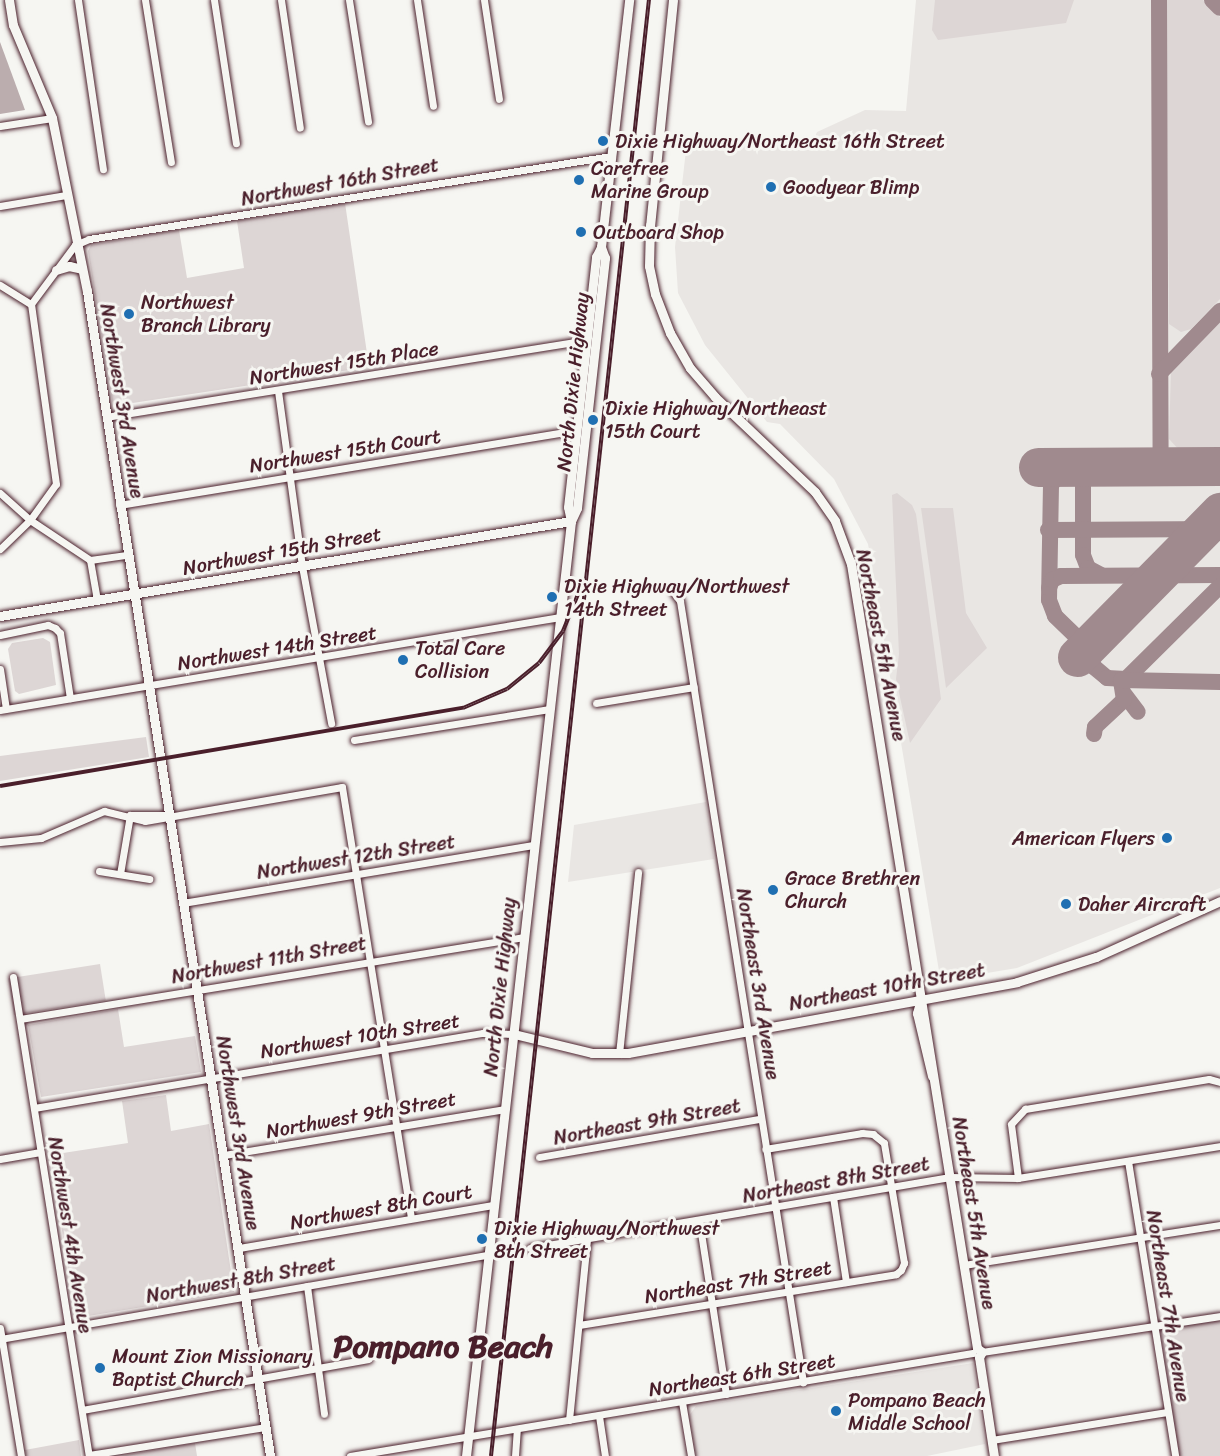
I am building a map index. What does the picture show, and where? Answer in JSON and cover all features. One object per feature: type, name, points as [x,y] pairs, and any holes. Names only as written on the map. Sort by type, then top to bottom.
[{"type":"street","name":"Northwest 3rd Avenue","points":[[9,0],[13,25],[52,118],[75,245],[82,269],[147,686],[239,1248],[270,1456]]},
{"type":"street","points":[[78,0],[103,169]]},
{"type":"street","points":[[145,0],[171,162]]},
{"type":"street","points":[[214,0],[236,143]]},
{"type":"street","points":[[281,0],[300,128]]},
{"type":"street","points":[[349,0],[368,122]]},
{"type":"street","points":[[417,0],[433,106]]},
{"type":"street","points":[[484,0],[499,99]]},
{"type":"street","name":"North Dixie Highway","points":[[571,521],[568,507],[586,340],[596,257],[601,247],[629,0]]},
{"type":"street","name":"Northeast 5th Avenue","points":[[673,0],[649,256],[655,294],[670,333],[690,368],[715,397],[815,492],[835,521],[847,552],[879,729],[994,1456]]},
{"type":"street","points":[[0,126],[52,118]]},
{"type":"street","name":"Northwest 16th Street","points":[[75,245],[89,238],[612,156]]},
{"type":"street","points":[[0,206],[66,195]]},
{"type":"street","points":[[0,549],[30,520],[56,484],[57,472],[31,304],[75,245]]},
{"type":"street","name":"North Dixie Highway","points":[[466,1456],[571,521],[577,508],[598,327],[605,258],[601,247]]},
{"type":"street","points":[[56,270],[69,266],[82,269]]},
{"type":"street","points":[[0,285],[31,304]]},
{"type":"street","name":"Northwest 15th Place","points":[[106,417],[586,340]]},
{"type":"street","points":[[278,391],[302,566],[331,723]]},
{"type":"street","name":"Northwest 15th Court","points":[[119,505],[576,430]]},
{"type":"street","points":[[0,493],[30,520],[90,560],[127,555]]},
{"type":"street","name":"Northwest 15th Street","points":[[0,616],[571,521]]},
{"type":"street","points":[[90,560],[97,600]]},
{"type":"street","name":"Northeast 3rd Avenue","points":[[674,593],[681,601],[760,1119],[803,1382]]},
{"type":"street","name":"Northwest 14th Street","points":[[3,709],[319,659],[560,617]]},
{"type":"street","points":[[0,635],[48,625],[56,628],[60,633],[70,698]]},
{"type":"street","points":[[0,669],[3,709]]},
{"type":"street","points":[[597,703],[694,687]]},
{"type":"street","points":[[354,740],[550,709]]},
{"type":"street","points":[[0,842],[41,838],[104,811],[130,815],[145,821],[342,787],[411,1218]]},
{"type":"street","points":[[120,874],[130,815]]},
{"type":"street","name":"Northwest 12th Street","points":[[183,903],[534,845]]},
{"type":"street","points":[[99,871],[149,879]]},
{"type":"street","points":[[619,1054],[638,872]]},
{"type":"street","name":"Northeast 10th Street","points":[[514,1034],[592,1053],[619,1054],[921,999],[1056,972],[1220,901]]},
{"type":"street","name":"Northwest 11th Street","points":[[20,1019],[369,959],[524,937]]},
{"type":"street","name":"Northwest 4th Avenue","points":[[12,977],[89,1456]]},
{"type":"street","name":"Northwest 10th Street","points":[[34,1108],[384,1048],[483,1033],[514,1034]]},
{"type":"street","points":[[1018,1178],[1011,1124],[1024,1109],[1209,1079],[1220,1082]]},
{"type":"street","name":"Northwest 9th Street","points":[[224,1155],[396,1125],[505,1109]]},
{"type":"street","name":"Northeast 9th Street","points":[[539,1157],[760,1119]]},
{"type":"street","points":[[765,1149],[873,1134],[884,1143],[891,1188]]},
{"type":"street","name":"Northeast 8th Street","points":[[530,1248],[950,1178],[1018,1178],[1220,1146]]},
{"type":"street","points":[[0,1159],[40,1152]]},
{"type":"street","name":"Northeast 7th Avenue","points":[[1128,1161],[1175,1456]]},
{"type":"street","name":"Northeast 7th Street","points":[[579,1325],[896,1274],[904,1263],[891,1188]]},
{"type":"street","points":[[832,1197],[846,1282]]},
{"type":"street","name":"Northwest 8th Court","points":[[239,1248],[494,1205]]},
{"type":"street","points":[[699,1220],[726,1394]]},
{"type":"street","points":[[964,1265],[1220,1225]]},
{"type":"street","points":[[569,1420],[587,1239]]},
{"type":"street","name":"Northwest 8th Street","points":[[1,1339],[488,1255]]},
{"type":"street","points":[[307,1286],[324,1414]]},
{"type":"street","name":"Northeast 6th Street","points":[[350,1456],[978,1353],[1220,1316]]},
{"type":"street","points":[[0,1328],[21,1456]]},
{"type":"street","points":[[82,1410],[369,1359]]},
{"type":"street","points":[[682,1402],[691,1456]]},
{"type":"street","points":[[992,1440],[1167,1412]]},
{"type":"street","points":[[599,1416],[606,1456]]},
{"type":"street","points":[[89,1456],[265,1427]]},
{"type":"street","points":[[515,1456],[517,1429]]},
{"type":"shaded area","points":[[916,0],[1220,0],[1220,888],[1017,968],[945,980],[940,977],[868,544],[834,479],[780,424],[767,422],[705,345],[678,293],[675,247],[687,141],[813,141],[817,132],[865,110],[906,111]]},
{"type":"shaded area","points":[[935,0],[1074,0],[1066,23],[938,40],[932,30]]},
{"type":"shaded area","points":[[1166,0],[1203,0],[1220,17],[1220,299],[1191,329],[1181,332],[1169,324]]},
{"type":"shaded area","points":[[0,42],[14,80],[25,110],[0,114]]},
{"type":"shaded area","points":[[345,203],[369,367],[113,406],[88,251],[91,245],[179,230],[187,278],[244,268],[237,221]]},
{"type":"shaded area","points":[[1220,319],[1220,452],[1181,452],[1169,439],[1171,370]]},
{"type":"shaded area","points":[[897,493],[912,505],[916,514],[941,699],[910,743],[896,679],[899,654],[892,495]]},
{"type":"shaded area","points":[[921,508],[953,508],[966,613],[987,648],[946,688]]},
{"type":"shaded area","points":[[43,638],[50,642],[56,685],[19,694],[15,691],[8,649],[12,643]]},
{"type":"shaded area","points":[[146,737],[149,757],[0,781],[0,756]]},
{"type":"shaded area","points":[[706,802],[714,859],[568,882],[574,825]]},
{"type":"shaded area","points":[[100,964],[106,1001],[14,1015],[8,979]]},
{"type":"shaded area","points":[[118,1009],[124,1047],[195,1036],[201,1072],[41,1097],[28,1025]]},
{"type":"shaded area","points":[[166,1095],[171,1131],[209,1124],[234,1292],[76,1318],[50,1155],[128,1143],[122,1101]]},
{"type":"shaded area","points":[[1220,1319],[1220,1456],[1179,1456],[1160,1330]]},
{"type":"shaded area","name":"Pompano Beach Middle School","points":[[973,1363],[985,1444],[927,1456],[696,1456],[689,1416],[696,1406]]},
{"type":"shaded area","points":[[79,1440],[81,1456],[26,1456],[25,1450]]},
{"type":"shaded area","points":[[195,1443],[197,1456],[121,1456]]},
{"type":"taxiway","points":[[1159,0],[1161,466]]},
{"type":"taxiway","points":[[1212,0],[1220,8]]},
{"type":"taxiway","points":[[1159,374],[1220,311]]},
{"type":"taxiway","points":[[1078,467],[1059,474],[1051,485],[1049,600],[1055,616],[1087,647]]},
{"type":"taxiway","points":[[1099,467],[1090,471],[1083,484],[1083,555],[1088,568],[1101,575]]},
{"type":"taxiway","points":[[1048,530],[1220,529]]},
{"type":"taxiway","points":[[1049,588],[1052,580],[1061,576],[1220,575]]},
{"type":"taxiway","points":[[1094,640],[1089,655],[1094,667],[1107,678],[1126,679],[1220,586]]},
{"type":"taxiway","points":[[1094,734],[1095,727],[1124,700],[1121,680],[1220,682]]},
{"type":"taxiway","points":[[1125,695],[1138,712]]},
{"type":"runway","points":[[1038,467],[1220,466]]},
{"type":"runway","points":[[1077,657],[1220,512]]},
{"type":"railway","points":[[491,1456],[649,0]]},
{"type":"railway","points":[[0,786],[463,708],[507,689],[539,663],[563,631],[581,587]]},
{"type":"place","name":"Dixie Highway/Northeast 16th Street","points":[[603,141]]},
{"type":"place","name":"Carefree Marine Group","points":[[579,180]]},
{"type":"place","name":"Goodyear Blimp","points":[[771,187]]},
{"type":"place","name":"Outboard Shop","points":[[581,232]]},
{"type":"place","name":"Northwest Branch Library","points":[[129,314]]},
{"type":"place","name":"Dixie Highway/Northeast 15th Court","points":[[593,420]]},
{"type":"place","name":"Dixie Highway/Northwest 14th Street","points":[[552,597]]},
{"type":"place","name":"Total Care Collision","points":[[403,660]]},
{"type":"place","name":"American Flyers","points":[[1167,838]]},
{"type":"place","name":"Grace Brethren Church","points":[[773,890]]},
{"type":"place","name":"Daher Aircraft","points":[[1066,904]]},
{"type":"place","name":"Dixie Highway/Northwest 8th Street","points":[[482,1239]]},
{"type":"place","name":"Mount Zion Missionary Baptist Church","points":[[100,1368]]},
{"type":"place","name":"Pompano Beach Middle School","points":[[836,1411]]},
{"type":"district","name":"Pompano Beach","points":[[443,1347]]}]
